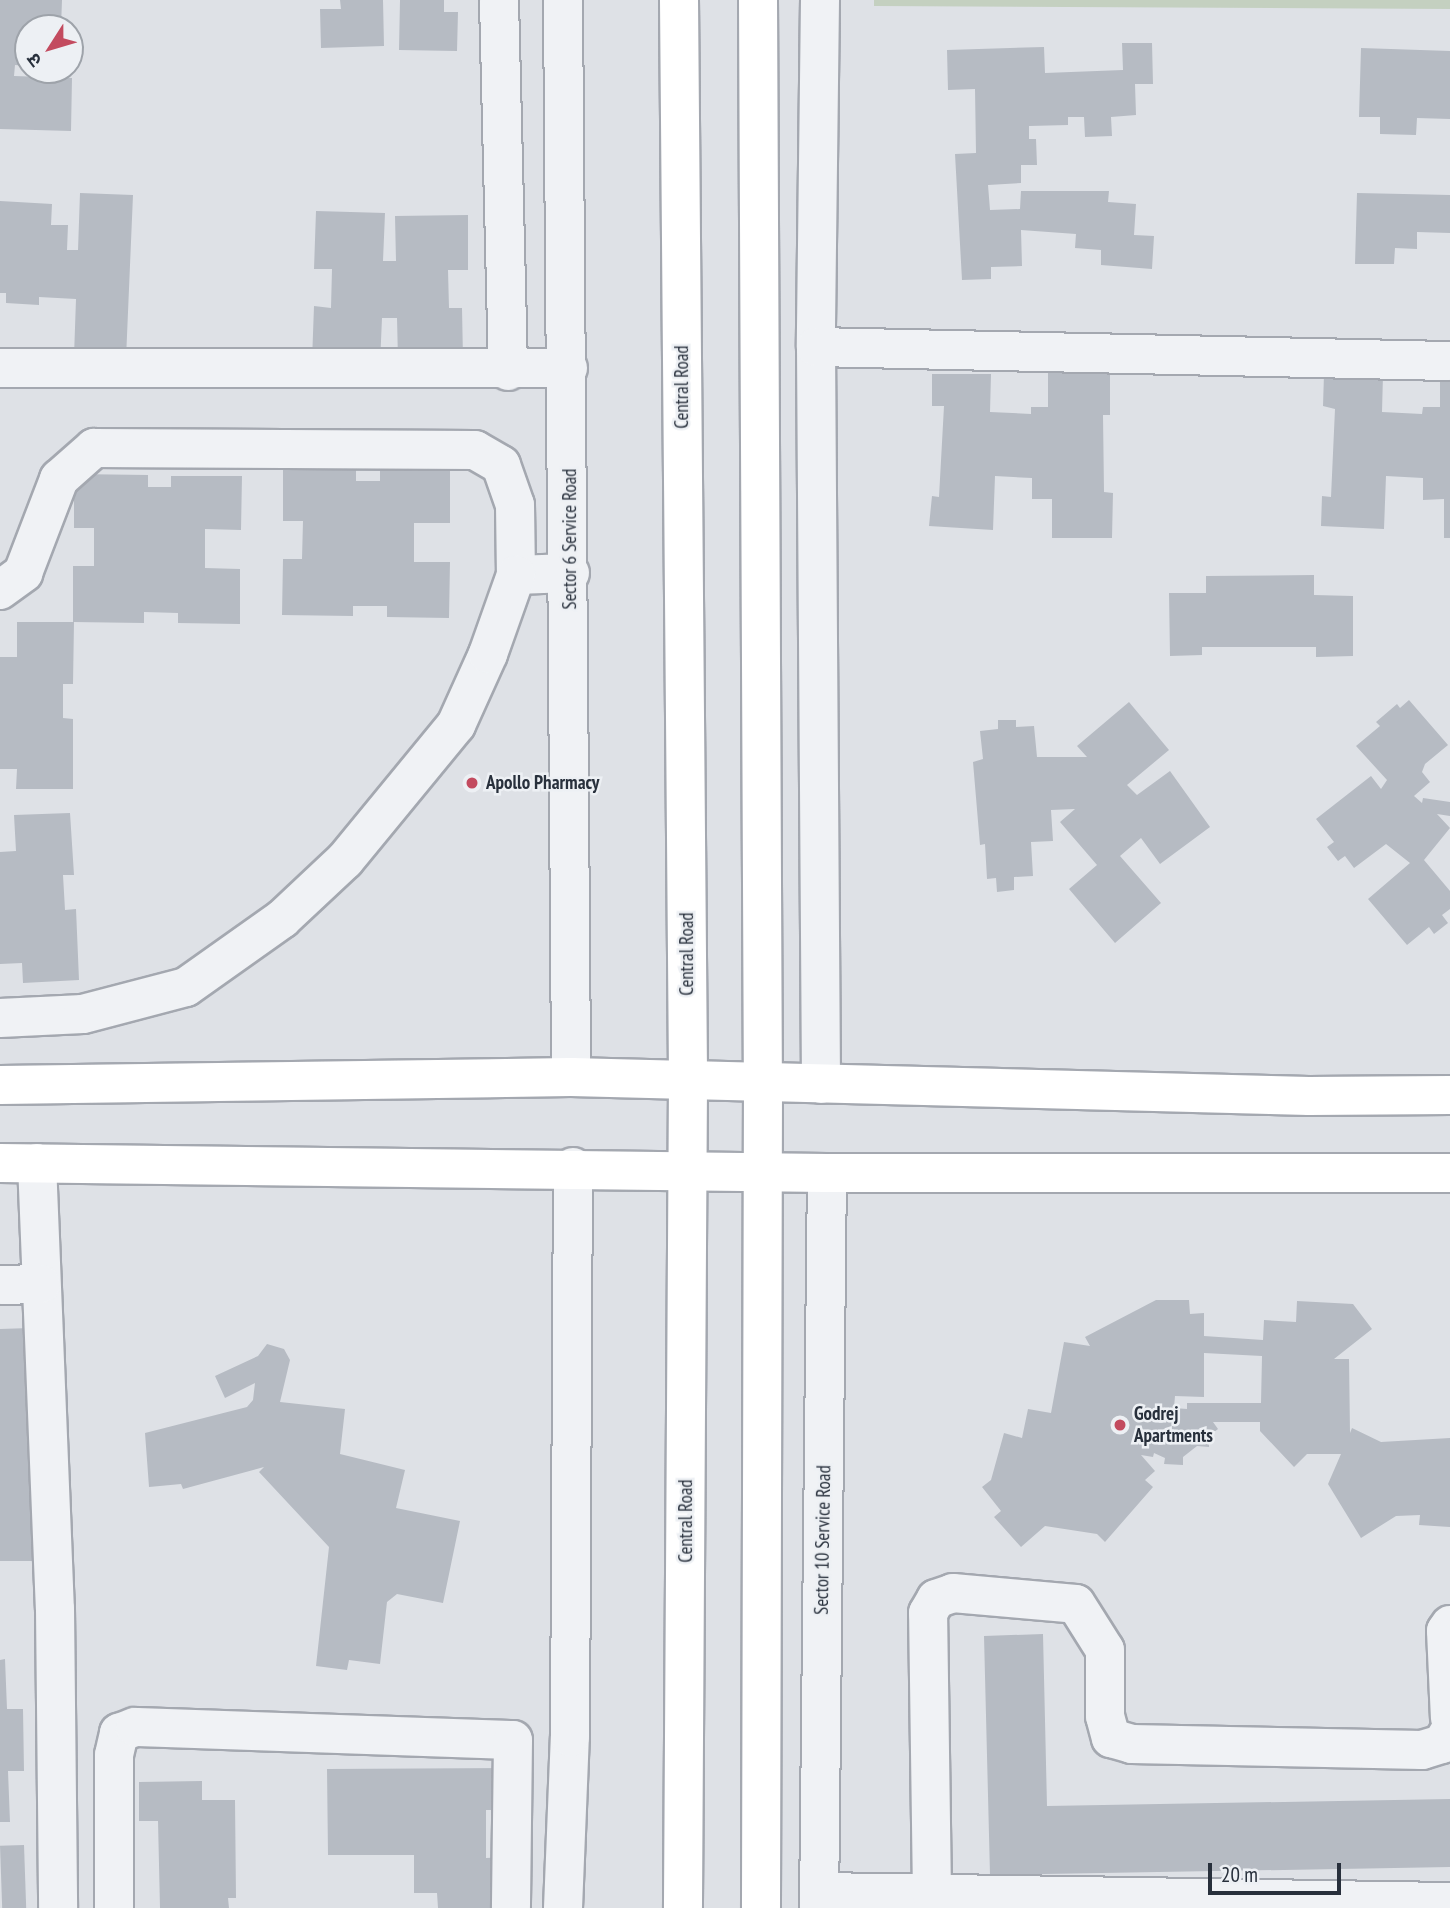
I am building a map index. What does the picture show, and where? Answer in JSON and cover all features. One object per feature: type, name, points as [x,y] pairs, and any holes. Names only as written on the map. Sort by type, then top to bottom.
[{"type":"main road","name":"Central Road","points":[[679,0],[688,1083],[683,1908]]},
{"type":"main road","points":[[758,0],[763,1084],[761,1908]]},
{"type":"main road","points":[[0,1085],[571,1077],[688,1083],[1309,1096],[1450,1095]]},
{"type":"main road","points":[[0,1163],[573,1167],[827,1173],[1450,1173]]},
{"type":"street","points":[[499,0],[508,371]]},
{"type":"street","name":"Sector 6 Service Road","points":[[563,0],[570,573],[571,1077]]},
{"type":"street","points":[[820,0],[816,347],[821,1084]]},
{"type":"street","points":[[816,347],[1450,361]]},
{"type":"street","points":[[0,368],[508,371],[568,368]]},
{"type":"street","points":[[0,590],[23,573],[58,479],[93,448],[475,450],[501,465],[515,505],[516,575],[484,665],[456,725],[345,860],[282,919],[186,987],[83,1014],[0,1018]]},
{"type":"street","points":[[516,575],[570,573]]},
{"type":"street","points":[[37,1163],[55,1609],[58,1908]]},
{"type":"street","points":[[563,1908],[570,1737],[573,1167]]},
{"type":"street","name":"Sector 10 Service Road","points":[[819,1900],[827,1173]]},
{"type":"street","points":[[0,1285],[41,1284]]},
{"type":"street","points":[[932,1895],[928,1613],[936,1599],[953,1592],[1076,1604],[1105,1650],[1105,1716],[1111,1738],[1132,1744],[1422,1750],[1441,1744],[1450,1730]]},
{"type":"street","points":[[1450,1625],[1446,1631],[1450,1718]]},
{"type":"street","points":[[114,1908],[114,1755],[119,1733],[135,1727],[513,1740],[570,1737]]},
{"type":"street","points":[[511,1908],[513,1740]]},
{"type":"street","points":[[819,1900],[932,1895],[1450,1902]]},
{"type":"green space","points":[[874,0],[1450,0],[1450,9],[874,6]]},
{"type":"building","points":[[0,0],[62,0],[62,14],[14,14],[14,84],[72,84],[71,131],[0,129]]},
{"type":"building","points":[[340,0],[383,0],[384,46],[321,48],[320,9],[341,9]]},
{"type":"building","points":[[400,0],[444,0],[444,12],[458,12],[457,51],[399,50]]},
{"type":"building","points":[[1122,43],[1152,43],[1153,84],[1135,84],[1136,115],[1111,117],[1112,136],[1085,137],[1084,117],[1068,117],[1068,125],[1029,126],[1029,139],[1036,139],[1037,165],[1021,165],[1021,183],[988,185],[990,210],[1020,209],[1021,191],[1109,191],[1108,202],[1136,204],[1134,235],[1154,236],[1152,269],[1101,265],[1101,250],[1075,248],[1076,234],[1021,230],[1022,266],[991,267],[991,279],[962,280],[955,154],[976,153],[975,89],[948,90],[947,50],[1044,47],[1045,73],[1123,70]]},
{"type":"building","points":[[1361,48],[1450,51],[1450,119],[1417,118],[1416,135],[1380,134],[1380,117],[1359,117]]},
{"type":"building","points":[[80,193],[133,195],[126,359],[74,356],[76,299],[39,297],[39,305],[6,303],[6,293],[0,293],[0,201],[52,204],[51,225],[68,225],[67,250],[78,250]]},
{"type":"building","points":[[1357,193],[1450,195],[1450,233],[1417,232],[1417,249],[1395,248],[1394,264],[1355,264]]},
{"type":"building","points":[[316,211],[385,213],[383,261],[396,261],[395,216],[468,215],[468,270],[448,270],[449,308],[462,308],[463,359],[398,360],[397,318],[382,318],[380,364],[312,361],[314,306],[331,308],[332,269],[314,269]]},
{"type":"building","points":[[1048,364],[1110,365],[1110,415],[1103,415],[1104,492],[1113,493],[1112,538],[1052,538],[1052,499],[1032,499],[1032,478],[995,476],[993,530],[929,526],[932,496],[939,497],[944,406],[932,406],[932,374],[991,374],[990,412],[1031,414],[1031,407],[1048,407]]},
{"type":"building","points":[[1440,364],[1450,364],[1450,538],[1444,538],[1444,499],[1423,500],[1423,478],[1386,476],[1384,529],[1321,526],[1322,496],[1331,497],[1335,409],[1323,406],[1324,374],[1383,375],[1382,412],[1422,414],[1423,407],[1440,407]]},
{"type":"building","points":[[283,468],[356,468],[356,481],[380,481],[380,469],[450,470],[450,523],[414,523],[414,562],[450,562],[449,618],[387,617],[387,606],[353,606],[353,616],[282,615],[283,559],[302,559],[303,521],[283,521]]},
{"type":"building","points":[[74,474],[148,475],[148,487],[171,487],[171,476],[242,476],[241,530],[205,529],[205,568],[240,569],[240,624],[178,623],[178,613],[144,612],[144,623],[73,622],[73,566],[94,566],[94,528],[74,528]]},
{"type":"building","points":[[1314,575],[1314,595],[1353,596],[1353,656],[1316,657],[1316,647],[1202,647],[1202,655],[1170,656],[1169,593],[1206,593],[1206,576]]},
{"type":"building","points":[[17,622],[74,622],[73,684],[63,684],[63,718],[73,719],[73,789],[16,789],[17,769],[0,769],[0,657],[17,657]]},
{"type":"building","points":[[1409,700],[1448,745],[1425,764],[1422,772],[1430,782],[1414,796],[1422,803],[1423,798],[1450,802],[1450,816],[1437,814],[1450,828],[1424,860],[1450,891],[1450,909],[1442,915],[1448,923],[1434,934],[1429,927],[1407,945],[1368,899],[1410,863],[1386,844],[1354,868],[1345,856],[1338,861],[1327,847],[1334,842],[1316,819],[1371,776],[1381,789],[1387,780],[1356,746],[1380,726],[1376,722],[1397,704],[1400,708]]},
{"type":"building","points":[[1129,702],[1169,750],[1127,785],[1137,795],[1170,771],[1210,827],[1160,864],[1141,838],[1120,856],[1161,903],[1115,943],[1069,889],[1097,865],[1060,822],[1075,809],[1051,810],[1053,841],[1031,842],[1033,876],[1014,877],[1014,890],[997,892],[996,878],[987,879],[985,844],[980,845],[973,762],[983,759],[980,731],[998,729],[998,720],[1016,720],[1016,727],[1034,726],[1037,757],[1087,757],[1077,746]]},
{"type":"building","points":[[70,813],[74,875],[63,875],[65,910],[76,909],[79,980],[23,983],[22,963],[0,964],[0,852],[16,851],[14,815]]},
{"type":"building","name":"Godrej Apartments","points":[[1156,1300],[1189,1300],[1190,1314],[1204,1313],[1204,1336],[1263,1340],[1264,1320],[1296,1322],[1297,1301],[1353,1304],[1372,1329],[1334,1359],[1349,1359],[1350,1433],[1352,1428],[1381,1442],[1450,1438],[1450,1527],[1419,1525],[1420,1515],[1396,1516],[1361,1538],[1328,1484],[1341,1454],[1307,1454],[1294,1467],[1260,1431],[1260,1422],[1213,1422],[1218,1429],[1209,1436],[1209,1447],[1197,1446],[1183,1457],[1183,1465],[1164,1464],[1165,1458],[1154,1453],[1153,1457],[1141,1455],[1155,1471],[1145,1480],[1153,1487],[1105,1542],[1097,1534],[1045,1526],[1021,1547],[994,1517],[1001,1511],[982,1487],[991,1480],[1004,1433],[1022,1438],[1028,1409],[1051,1413],[1064,1342],[1090,1346],[1085,1337]],"holes":[[[1204,1353],[1262,1356],[1261,1403],[1187,1403],[1187,1409],[1174,1408],[1175,1396],[1204,1397]]]},
{"type":"building","points":[[30,1328],[37,1561],[0,1561],[0,1329]]},
{"type":"building","points":[[267,1344],[284,1349],[290,1360],[280,1402],[345,1409],[340,1454],[405,1470],[396,1508],[460,1521],[443,1603],[397,1594],[387,1602],[380,1664],[349,1660],[347,1670],[316,1666],[329,1547],[259,1472],[264,1467],[183,1489],[181,1484],[149,1487],[145,1433],[247,1407],[253,1400],[255,1383],[225,1398],[215,1376],[258,1356]]},
{"type":"building","points":[[1043,1634],[1047,1806],[1450,1799],[1450,1867],[990,1875],[984,1636]]},
{"type":"building","points":[[5,1659],[7,1709],[23,1709],[24,1771],[8,1771],[10,1822],[0,1822],[0,1660]]},
{"type":"building","points":[[510,1768],[510,1810],[486,1810],[486,1858],[507,1857],[497,1908],[438,1908],[437,1893],[414,1893],[414,1855],[328,1855],[327,1769]]},
{"type":"building","points":[[202,1781],[202,1800],[235,1800],[236,1898],[228,1898],[229,1908],[160,1908],[158,1821],[139,1821],[139,1782]]},
{"type":"building","points":[[24,1845],[26,1908],[2,1908],[0,1846]]},
{"type":"place","name":"Apollo Pharmacy","points":[[472,783]]},
{"type":"place","name":"Godrej Apartments","points":[[1120,1425]]}]
